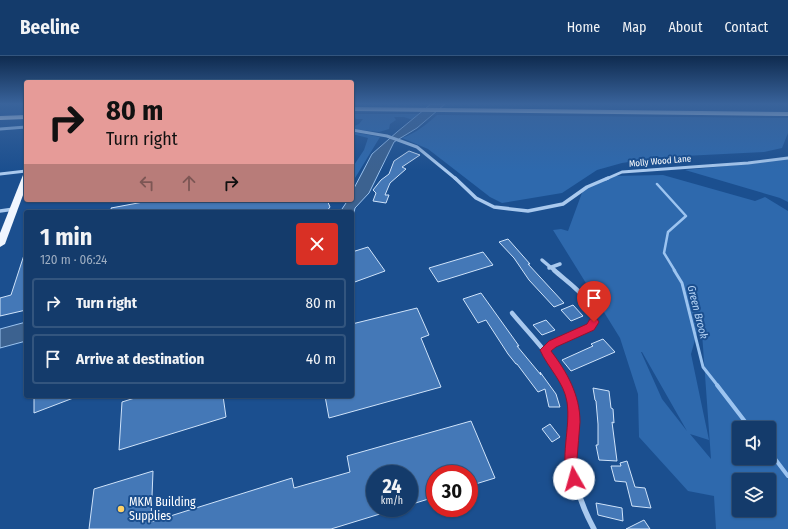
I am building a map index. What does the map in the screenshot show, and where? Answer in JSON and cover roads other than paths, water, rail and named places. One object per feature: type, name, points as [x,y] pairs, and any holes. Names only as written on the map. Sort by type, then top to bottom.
[{"type":"main road","points":[[0,244],[24,182]]},
{"type":"street","points":[[0,128],[24,127]]},
{"type":"street","name":"Molly Wood Lane","points":[[354,130],[387,136],[417,147],[449,172],[476,198],[494,207],[528,211],[563,204],[587,187],[622,172],[748,163],[788,158]]},
{"type":"street","points":[[0,174],[24,171]]},
{"type":"street","points":[[0,211],[14,209]]},
{"type":"street","points":[[542,260],[549,268],[586,299],[592,307],[594,318],[594,322],[590,327],[553,344],[545,350]]},
{"type":"street","points":[[549,268],[560,264]]},
{"type":"street","points":[[512,313],[534,340],[545,350],[556,365],[566,383],[572,401],[574,421],[571,461],[574,479],[579,498],[594,529]]},
{"type":"waterway","name":"Green Brook","points":[[657,184],[686,216],[668,232],[664,253],[675,271]]},
{"type":"waterway","name":"Green Brook","points":[[674,270],[682,283],[703,367],[718,386]]},
{"type":"waterway","name":"Green Brook","points":[[717,385],[745,421]]},
{"type":"waterway","name":"Green Brook","points":[[776,460],[788,476]]},
{"type":"place","name":"MKM Building Supplies","points":[[121,509]]}]
